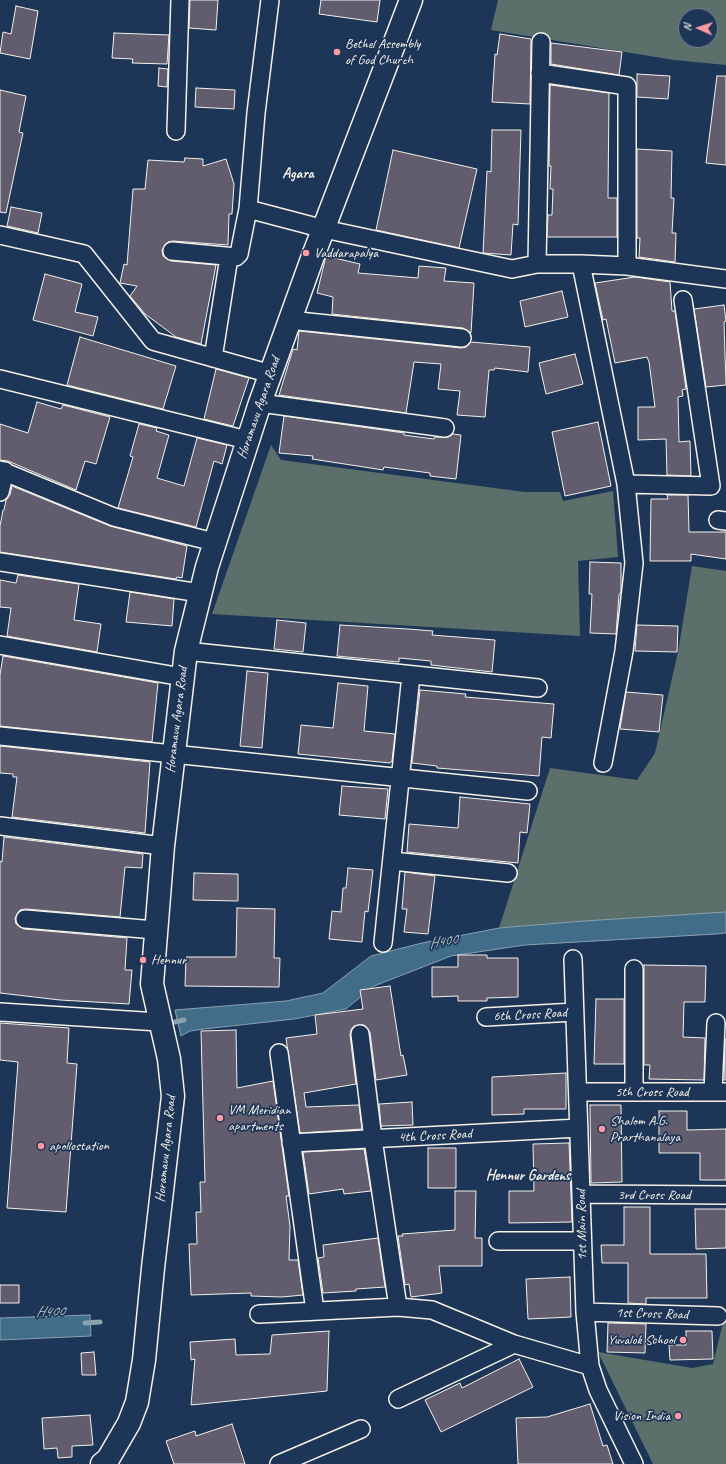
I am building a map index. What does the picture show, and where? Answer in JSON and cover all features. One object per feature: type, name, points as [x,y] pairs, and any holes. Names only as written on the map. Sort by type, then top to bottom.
[{"type":"street","points":[[176,131],[180,0]]},
{"type":"street","points":[[172,251],[229,257],[236,257],[239,254],[248,209],[256,113],[270,0]]},
{"type":"street","name":"Horamavu Agara Road","points":[[107,1462],[129,1423],[137,1402],[144,1360],[173,1096],[169,1059],[159,1022],[152,984],[155,930],[163,846],[186,651],[214,542],[260,402],[289,320],[411,0]]},
{"type":"street","points":[[536,264],[541,42]]},
{"type":"street","points":[[540,73],[627,86],[627,266]]},
{"type":"street","points":[[248,209],[324,229],[512,269],[536,264],[627,266],[726,279]]},
{"type":"street","points":[[0,235],[84,254],[153,341],[271,374]]},
{"type":"street","points":[[213,358],[229,257]]},
{"type":"street","points":[[581,264],[626,484],[634,563],[624,651],[603,763]]},
{"type":"street","points":[[626,484],[711,486],[682,300]]},
{"type":"street","points":[[289,320],[462,338]]},
{"type":"street","points":[[0,379],[247,440]]},
{"type":"street","points":[[260,402],[445,428]]},
{"type":"street","points":[[0,492],[3,471],[114,517],[214,542]]},
{"type":"street","points":[[0,562],[200,593]]},
{"type":"street","points":[[0,645],[182,677]]},
{"type":"street","points":[[186,651],[538,688]]},
{"type":"street","points":[[383,943],[411,675]]},
{"type":"street","points":[[0,736],[528,791]]},
{"type":"street","points":[[0,826],[163,846]]},
{"type":"street","points":[[392,861],[508,873]]},
{"type":"street","points":[[25,919],[155,930]]},
{"type":"street","name":"1st Main Road","points":[[573,959],[582,1194],[582,1242],[585,1312],[590,1366],[610,1418],[634,1464]]},
{"type":"street","points":[[634,969],[634,1092]]},
{"type":"street","points":[[0,1012],[159,1022]]},
{"type":"street","name":"6th Cross Road","points":[[486,1017],[574,1012]]},
{"type":"street","points":[[716,1023],[720,1092]]},
{"type":"street","points":[[360,1034],[373,1139],[398,1307]]},
{"type":"street","points":[[279,1053],[314,1311]]},
{"type":"street","name":"5th Cross Road","points":[[578,1092],[720,1092]]},
{"type":"street","name":"4th Cross Road","points":[[291,1143],[579,1128]]},
{"type":"street","name":"3rd Cross Road","points":[[582,1194],[726,1195]]},
{"type":"street","points":[[498,1241],[582,1242]]},
{"type":"street","points":[[259,1314],[398,1307],[432,1310],[514,1344],[590,1366]]},
{"type":"street","name":"1st Cross Road","points":[[585,1312],[718,1316]]},
{"type":"street","points":[[398,1399],[514,1344]]},
{"type":"street","points":[[279,1464],[362,1429]]},
{"type":"green space","points":[[498,0],[726,0],[726,65],[674,60],[491,30]]},
{"type":"green space","points":[[271,445],[281,460],[525,492],[560,492],[563,501],[613,491],[618,557],[578,561],[580,636],[212,614]]},
{"type":"green space","points":[[692,566],[726,571],[726,912],[499,928],[550,768],[637,780],[655,753],[678,652]]},
{"type":"green space","name":"Vision India","points":[[726,1310],[726,1464],[653,1464],[598,1352],[692,1368],[713,1364]]},
{"type":"water","points":[[726,912],[726,933],[525,945],[451,956],[374,986],[346,1009],[294,1019],[190,1031],[181,1036],[175,1010],[286,1001],[323,993],[371,956],[422,943],[499,928]]},
{"type":"water","points":[[90,1315],[91,1336],[0,1340],[0,1318]]},
{"type":"building","points":[[190,0],[218,0],[216,30],[189,28]]},
{"type":"building","points":[[321,0],[380,0],[377,22],[319,14]]},
{"type":"building","points":[[16,6],[38,11],[30,59],[0,53],[3,32],[11,34]]},
{"type":"building","points":[[114,33],[169,35],[167,64],[132,63],[133,59],[112,58]]},
{"type":"building","points":[[500,34],[531,39],[530,104],[492,102],[495,54],[497,55]]},
{"type":"building","points":[[551,43],[622,52],[619,75],[551,64]]},
{"type":"building","points":[[159,68],[168,69],[167,87],[158,86]]},
{"type":"building","points":[[637,74],[670,76],[668,99],[637,97]]},
{"type":"building","points":[[717,76],[726,76],[726,165],[706,163]]},
{"type":"building","points":[[550,85],[609,93],[608,198],[617,198],[617,237],[547,237],[548,215],[552,215],[553,189],[550,189],[551,166],[549,166]]},
{"type":"building","points":[[196,88],[235,90],[234,109],[195,107]]},
{"type":"building","points":[[0,90],[26,96],[19,132],[23,133],[6,213],[0,212]]},
{"type":"building","points":[[492,130],[521,130],[518,225],[513,224],[511,255],[483,253],[487,171],[491,172]]},
{"type":"building","points":[[637,149],[672,151],[671,198],[674,198],[672,233],[676,233],[675,262],[639,257],[640,238],[637,238]]},
{"type":"building","points":[[393,150],[477,169],[459,248],[376,230]]},
{"type":"building","points":[[185,158],[203,159],[203,166],[226,159],[234,184],[232,214],[229,214],[228,245],[173,241],[168,242],[162,250],[163,256],[171,261],[216,265],[201,344],[176,337],[145,314],[130,296],[137,286],[120,283],[124,264],[127,265],[133,189],[145,189],[148,160],[184,162]]},
{"type":"building","points":[[11,207],[42,213],[38,233],[7,226]]},
{"type":"building","points":[[326,256],[360,264],[358,273],[418,278],[419,266],[446,268],[444,281],[474,283],[471,333],[463,328],[332,314],[333,297],[317,293]]},
{"type":"building","points":[[45,274],[82,284],[75,312],[98,317],[93,336],[33,320]]},
{"type":"building","points":[[635,277],[670,282],[672,311],[675,311],[686,389],[682,390],[683,396],[678,397],[679,442],[690,441],[691,476],[667,475],[666,439],[638,440],[638,407],[655,407],[647,357],[615,363],[606,319],[603,320],[595,283]]},
{"type":"building","points":[[562,291],[568,317],[525,327],[520,301]]},
{"type":"building","points":[[724,305],[726,321],[724,322],[726,385],[706,387],[694,309]]},
{"type":"building","points":[[299,331],[461,348],[466,347],[471,342],[530,347],[528,372],[495,368],[494,370],[489,370],[485,417],[457,415],[460,391],[438,389],[441,364],[414,362],[406,413],[279,395],[293,349],[297,350]]},
{"type":"building","points":[[80,337],[176,366],[163,409],[67,385]]},
{"type":"building","points":[[575,354],[583,384],[546,394],[539,363]]},
{"type":"building","points":[[216,369],[249,378],[233,426],[204,419]]},
{"type":"building","points":[[37,402],[61,409],[63,405],[110,417],[96,464],[85,461],[76,490],[8,461],[0,460],[0,424],[28,433]]},
{"type":"building","points":[[284,416],[404,433],[404,435],[434,439],[435,437],[448,437],[453,434],[461,435],[456,479],[430,476],[430,473],[384,467],[383,470],[312,459],[313,456],[279,453]]},
{"type":"building","points":[[598,422],[611,486],[565,496],[552,432]]},
{"type":"building","points":[[139,424],[157,428],[156,431],[169,435],[157,478],[184,486],[197,438],[227,445],[222,464],[214,461],[196,527],[118,508],[133,457],[130,456]]},
{"type":"building","points":[[12,486],[110,526],[187,546],[182,578],[177,577],[176,579],[0,552],[0,526],[6,500],[10,495]]},
{"type":"building","points":[[667,495],[688,495],[689,532],[726,532],[726,559],[691,554],[691,561],[650,561],[651,499],[668,499]]},
{"type":"building","points":[[590,562],[621,563],[621,592],[619,595],[616,634],[590,633],[592,594],[589,594]]},
{"type":"building","points":[[18,575],[79,584],[74,620],[101,624],[97,652],[7,636],[11,608],[0,607],[0,580],[16,583]]},
{"type":"building","points":[[130,592],[174,599],[172,626],[126,622]]},
{"type":"building","points":[[277,620],[306,623],[303,652],[274,649]]},
{"type":"building","points":[[340,625],[433,631],[432,635],[495,640],[492,672],[431,665],[431,661],[399,658],[399,662],[337,656]]},
{"type":"building","points":[[637,625],[678,626],[677,652],[635,651]]},
{"type":"building","points":[[3,656],[158,683],[152,742],[0,726],[0,675]]},
{"type":"building","points":[[247,671],[268,673],[262,748],[240,746]]},
{"type":"building","points":[[338,683],[368,686],[364,731],[395,734],[392,761],[390,763],[298,754],[301,725],[333,728]]},
{"type":"building","points":[[420,690],[466,694],[465,697],[554,704],[551,738],[542,737],[539,776],[437,768],[437,766],[412,763]]},
{"type":"building","points":[[626,692],[663,695],[659,732],[620,729]]},
{"type":"building","points":[[0,746],[150,762],[145,833],[12,817],[17,777],[13,777],[13,774],[0,773]]},
{"type":"building","points":[[342,786],[388,789],[385,819],[339,815]]},
{"type":"building","points":[[460,797],[530,804],[527,833],[520,832],[518,863],[407,852],[409,824],[458,828]]},
{"type":"building","points":[[4,837],[143,854],[142,868],[125,867],[120,917],[26,909],[20,910],[15,918],[16,924],[24,929],[127,938],[125,970],[132,970],[129,1004],[60,1000],[0,993],[0,861],[2,862]]},
{"type":"building","points":[[348,868],[373,870],[368,912],[365,911],[362,942],[329,939],[332,911],[341,912],[343,888],[346,888]]},
{"type":"building","points":[[405,872],[435,876],[428,934],[404,932],[407,909],[402,909]]},
{"type":"building","points":[[194,873],[238,874],[238,901],[193,900]]},
{"type":"building","points":[[237,908],[275,909],[274,958],[280,958],[279,987],[185,986],[186,957],[236,957]]},
{"type":"building","points":[[458,955],[487,955],[487,958],[518,958],[518,997],[487,998],[487,1001],[458,1001],[458,996],[432,997],[432,967],[458,967]]},
{"type":"building","points":[[644,965],[706,966],[705,1002],[684,1002],[683,1037],[705,1038],[704,1080],[649,1079],[650,1065],[644,1065]]},
{"type":"building","points":[[390,986],[401,1056],[403,1055],[407,1075],[376,1080],[370,1032],[364,1025],[354,1026],[350,1035],[356,1084],[304,1093],[306,1107],[359,1105],[362,1129],[300,1133],[286,1038],[317,1034],[315,1015],[363,1009],[360,990]]},
{"type":"building","points":[[596,999],[624,999],[624,1064],[594,1064]]},
{"type":"building","name":"apollostation","points":[[0,1023],[69,1028],[67,1063],[77,1064],[66,1212],[7,1208],[18,1062],[0,1060]]},
{"type":"building","points":[[236,1030],[237,1088],[273,1081],[289,1196],[286,1196],[290,1226],[289,1260],[298,1260],[303,1295],[282,1297],[251,1296],[251,1293],[191,1295],[189,1244],[197,1244],[196,1212],[201,1212],[200,1182],[205,1182],[201,1031]]},
{"type":"building","points":[[725,1039],[726,1080],[724,1080]]},
{"type":"building","points":[[566,1073],[566,1109],[524,1109],[524,1114],[492,1115],[492,1077]]},
{"type":"building","points":[[412,1102],[413,1125],[381,1126],[379,1104]]},
{"type":"building","points":[[590,1105],[621,1105],[622,1182],[591,1183]]},
{"type":"building","points":[[659,1111],[687,1111],[687,1130],[726,1129],[726,1180],[700,1180],[700,1153],[659,1153]]},
{"type":"building","points":[[569,1143],[572,1222],[509,1223],[509,1191],[534,1191],[533,1144]]},
{"type":"building","points":[[428,1148],[456,1148],[456,1188],[428,1188]]},
{"type":"building","points":[[364,1149],[371,1191],[344,1194],[343,1189],[309,1194],[303,1152]]},
{"type":"building","points":[[455,1191],[476,1191],[475,1238],[482,1238],[482,1266],[439,1266],[442,1293],[411,1297],[409,1284],[405,1285],[398,1236],[403,1236],[402,1234],[455,1230]]},
{"type":"building","points":[[624,1207],[650,1207],[650,1254],[706,1254],[707,1298],[646,1298],[646,1304],[628,1303],[628,1263],[602,1263],[601,1245],[624,1245]]},
{"type":"building","points":[[695,1209],[726,1209],[726,1248],[696,1249]]},
{"type":"building","points":[[378,1238],[385,1287],[323,1293],[318,1258],[324,1257],[323,1245]]},
{"type":"building","points":[[570,1277],[571,1317],[528,1319],[526,1279]]},
{"type":"building","points":[[0,1285],[19,1285],[19,1303],[0,1303]]},
{"type":"building","points":[[608,1323],[646,1324],[645,1353],[607,1352]]},
{"type":"building","points":[[329,1331],[327,1391],[191,1405],[195,1359],[191,1360],[190,1342],[235,1339],[236,1355],[270,1354],[272,1335]]},
{"type":"building","points":[[686,1331],[712,1331],[713,1359],[670,1360],[669,1345],[686,1345]]},
{"type":"building","points":[[94,1352],[96,1375],[82,1375],[81,1353]]},
{"type":"building","points":[[519,1359],[533,1387],[441,1432],[425,1400],[460,1383],[462,1388]]},
{"type":"building","points":[[590,1404],[603,1446],[607,1445],[613,1464],[518,1464],[516,1418],[547,1417]]},
{"type":"building","points":[[90,1415],[93,1445],[72,1446],[72,1457],[58,1458],[57,1448],[44,1449],[42,1418]]},
{"type":"building","points":[[232,1424],[245,1464],[174,1464],[166,1441],[195,1431],[196,1436]]},
{"type":"waterway","name":"H400","points":[[175,1022],[184,1020]]},
{"type":"waterway","name":"H400","points":[[85,1323],[100,1322]]},
{"type":"place","name":"Bethel Assembly of God Church","points":[[337,52]]},
{"type":"place","name":"Vaddarapalya","points":[[306,253]]},
{"type":"place","name":"Hennur","points":[[143,960]]},
{"type":"place","name":"VM Meridian apartments","points":[[220,1118]]},
{"type":"place","name":"Shalom A.G. Prarthanalaya","points":[[602,1129]]},
{"type":"place","name":"apollostation","points":[[41,1146]]},
{"type":"place","name":"Yuvalok School","points":[[683,1340]]},
{"type":"place","name":"Vision India","points":[[678,1416]]},
{"type":"district","name":"Agara","points":[[298,174]]},
{"type":"district","name":"Hennur Gardens","points":[[528,1176]]}]
